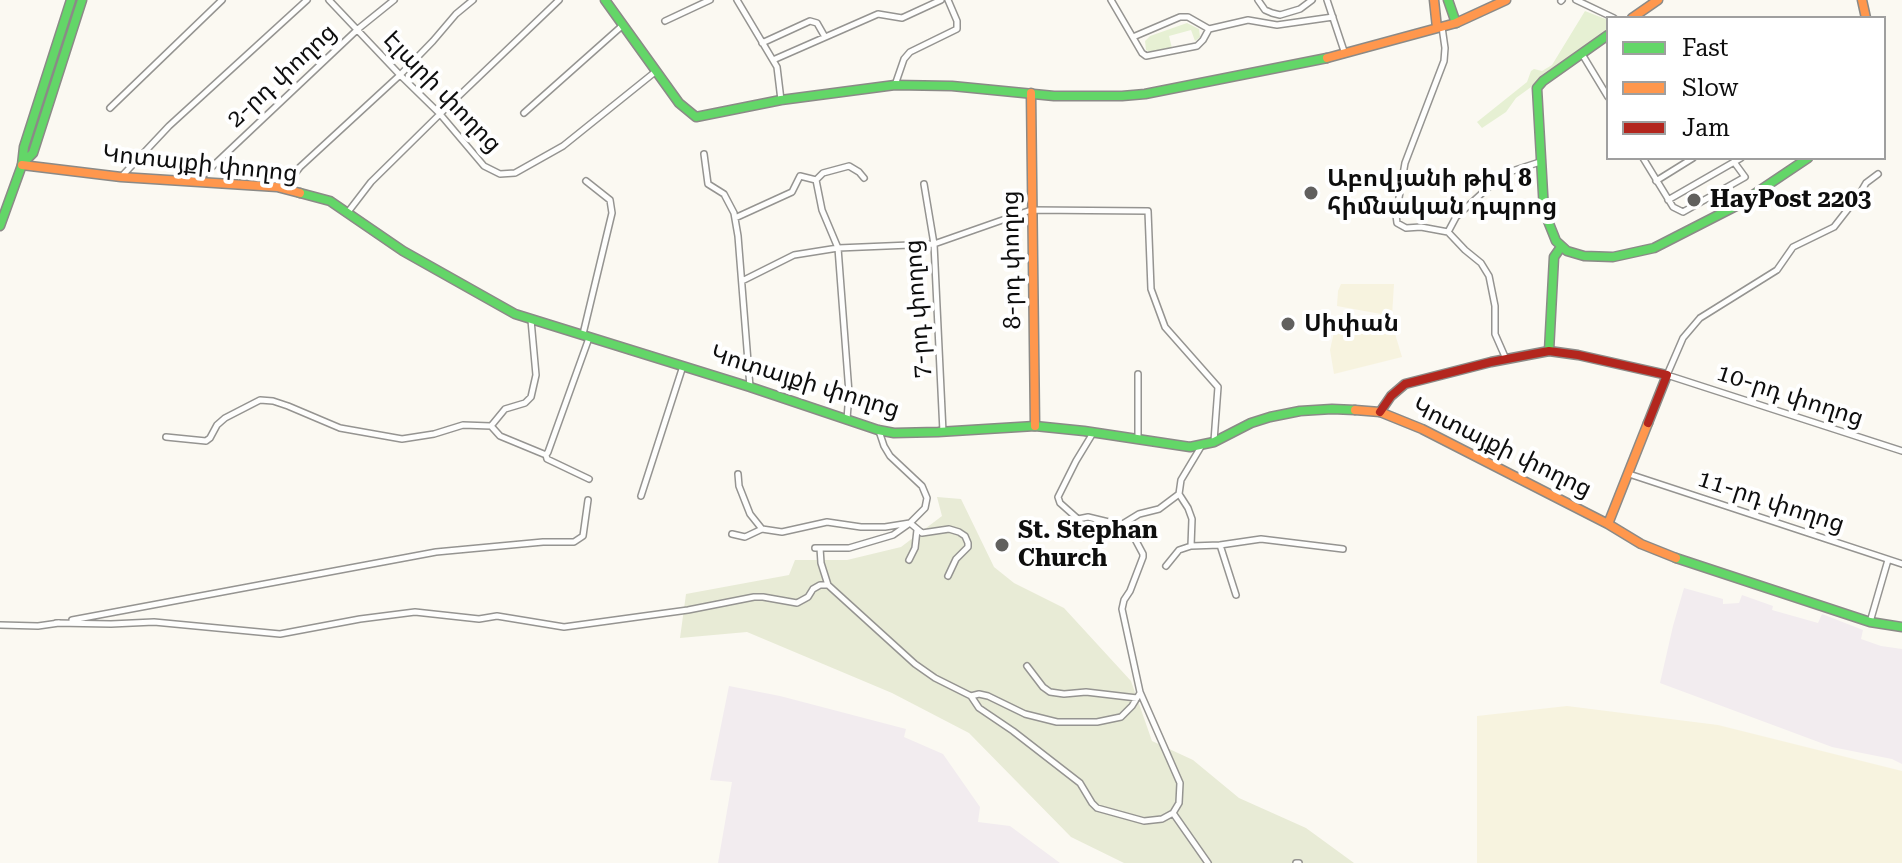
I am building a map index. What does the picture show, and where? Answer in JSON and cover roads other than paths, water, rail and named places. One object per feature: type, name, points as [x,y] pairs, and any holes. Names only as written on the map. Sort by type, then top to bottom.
[{"type":"street","points":[[0,226],[22,165],[24,147],[71,0]]},
{"type":"street","points":[[22,165],[33,153],[82,0]]},
{"type":"street","points":[[110,108],[222,0]]},
{"type":"street","points":[[121,177],[169,126],[307,0]]},
{"type":"street","name":"Էլարի փողոց","points":[[329,0],[440,114],[484,166],[500,174],[515,173],[563,146],[655,72]]},
{"type":"street","name":"2-րդ փողոց","points":[[198,181],[358,29],[394,0]]},
{"type":"street","points":[[283,189],[300,167],[400,75],[456,14],[473,0]]},
{"type":"street","points":[[348,212],[371,182],[559,0]]},
{"type":"street","points":[[605,0],[679,103],[696,117],[781,100],[895,85],[952,86],[1054,96],[1145,94],[1345,54],[1456,23],[1506,0]]},
{"type":"street","points":[[665,21],[710,0]]},
{"type":"street","points":[[773,60],[878,14],[902,18],[941,0]]},
{"type":"street","points":[[895,85],[904,59],[910,52],[957,29],[948,0]]},
{"type":"street","points":[[1111,0],[1146,56],[1197,46],[1209,29]]},
{"type":"street","points":[[1258,0],[1265,10],[1280,15],[1300,9],[1312,0]]},
{"type":"street","points":[[1327,0],[1345,54]]},
{"type":"street","points":[[1434,0],[1445,48],[1444,61],[1405,163],[1397,223],[1401,227],[1448,232],[1481,263],[1489,276],[1495,306],[1495,334],[1506,359]]},
{"type":"street","points":[[1448,0],[1456,23]]},
{"type":"street","points":[[1576,0],[1610,16]]},
{"type":"street","points":[[1635,16],[1658,0]]},
{"type":"street","points":[[740,1],[777,67],[781,100]]},
{"type":"street","points":[[1133,37],[1180,17],[1188,17],[1209,29],[1248,20],[1277,25],[1333,17]]},
{"type":"street","points":[[762,43],[810,21],[817,23],[825,37]]},
{"type":"street","points":[[524,113],[623,25]]},
{"type":"street","points":[[1606,36],[1543,81],[1536,91],[1544,211],[1561,247],[1579,255],[1613,257],[1654,248],[1738,205],[1805,160]]},
{"type":"street","points":[[1582,54],[1606,94]]},
{"type":"street","name":"8-րդ փողոց","points":[[1031,93],[1035,426]]},
{"type":"street","points":[[704,154],[708,184],[724,194],[735,218],[750,387]]},
{"type":"street","points":[[1644,160],[1673,207],[1683,212],[1745,177],[1734,162]]},
{"type":"street","points":[[1656,181],[1690,160]]},
{"type":"street","points":[[1668,200],[1738,160]]},
{"type":"street","points":[[1448,232],[1456,217],[1503,174],[1540,162]]},
{"type":"street","name":"Կոտայքի փողոց","points":[[22,165],[121,177],[283,189],[330,201],[403,251],[515,314],[894,433],[1035,426],[1190,447],[1214,442],[1251,423],[1300,411],[1380,412],[1422,429],[1641,544],[1870,622],[1902,627]]},
{"type":"street","points":[[816,180],[823,173],[849,166],[864,178]]},
{"type":"street","points":[[1608,524],[1683,338],[1700,318],[1777,270],[1793,247],[1834,227],[1866,183],[1878,174]]},
{"type":"street","points":[[735,218],[792,192],[800,176],[816,180]]},
{"type":"street","points":[[816,180],[822,210],[838,248],[849,393],[847,420]]},
{"type":"street","points":[[546,455],[586,336],[612,213],[610,200],[586,181]]},
{"type":"street","name":"7-րդ փողոց","points":[[924,184],[934,244],[943,432]]},
{"type":"street","points":[[742,281],[794,255],[838,248],[934,244],[1031,210],[1148,211],[1151,289],[1165,327],[1218,387],[1214,442]]},
{"type":"street","points":[[1549,351],[1554,257],[1561,247]]},
{"type":"street","points":[[491,426],[505,409],[525,403],[531,397],[536,375],[531,319]]},
{"type":"street","points":[[1380,412],[1391,396],[1405,384],[1549,351],[1667,375]]},
{"type":"street","points":[[641,496],[683,366]]},
{"type":"street","points":[[1138,374],[1138,440]]},
{"type":"street","name":"10-րդ փողոց","points":[[1667,375],[1902,451]]},
{"type":"street","points":[[166,437],[206,441],[225,418],[260,400],[273,401],[340,428],[402,439],[463,425],[491,426],[500,436],[546,455],[547,459],[589,479]]},
{"type":"street","points":[[878,430],[890,456],[922,486],[927,498],[925,508],[893,535],[849,548],[818,548],[828,585],[915,664],[971,696],[979,708],[1080,783],[1097,808],[1144,821],[1162,819],[1173,813],[1179,803],[1180,783],[1138,695],[1122,609],[1143,554],[1135,539],[1121,525],[1088,517],[1078,519],[1060,503],[1058,497],[1093,433]]},
{"type":"street","points":[[1191,546],[1192,519],[1179,494],[1181,480],[1202,445]]},
{"type":"street","points":[[738,474],[739,486],[750,514],[762,529]]},
{"type":"street","name":"11-րդ փողոց","points":[[1629,474],[1902,564]]},
{"type":"street","points":[[1121,525],[1139,514],[1159,509],[1179,494]]},
{"type":"street","points":[[0,625],[38,626],[119,613],[436,552],[574,542],[583,536],[588,500]]},
{"type":"street","points":[[732,534],[745,537],[762,529],[782,532],[827,522],[861,527],[910,523]]},
{"type":"street","points":[[910,523],[922,533],[949,529],[965,536],[968,547],[956,559],[948,576]]},
{"type":"street","points":[[909,560],[915,548],[917,530]]},
{"type":"street","points":[[1166,566],[1179,550],[1191,546],[1261,539],[1343,549]]},
{"type":"street","points":[[1220,545],[1236,595]]},
{"type":"street","points":[[1870,622],[1888,560]]},
{"type":"street","points":[[56,623],[154,622],[280,634],[415,612],[479,619],[497,616],[564,627],[688,610],[754,597],[797,603],[808,597],[813,589],[828,585]]},
{"type":"street","points":[[1027,666],[1050,692],[1138,695]]},
{"type":"street","points":[[971,696],[988,696],[1025,714],[1057,722],[1097,722],[1121,717],[1138,695]]},
{"type":"street","points":[[1173,813],[1208,863]]},
{"type":"place","name":"Աբովյանի թիվ 8 հիմնական դպրոց","points":[[1311,193]]},
{"type":"place","name":"HayPost 2203","points":[[1694,200]]},
{"type":"place","name":"Սիփան","points":[[1288,324]]},
{"type":"place","name":"St. Stephan Church","points":[[1002,545]]}]
